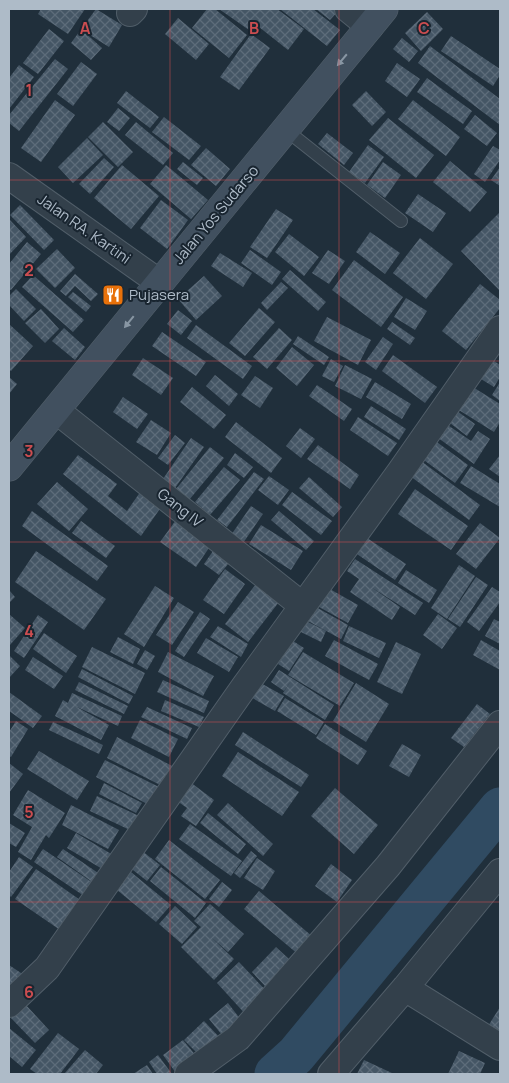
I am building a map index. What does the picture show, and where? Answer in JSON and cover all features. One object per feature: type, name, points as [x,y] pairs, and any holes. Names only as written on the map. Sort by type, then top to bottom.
[{"type":"main road","name":"Jalan Yos Sudarso","points":[[9,467],[377,18]]},
{"type":"street","points":[[348,9],[377,18]]},
{"type":"street","name":"Jalan RA. Kartini","points":[[9,176],[160,283]]},
{"type":"street","points":[[9,1004],[47,968],[500,329]]},
{"type":"street","name":"Gang IV","points":[[56,411],[303,606]]},
{"type":"street","points":[[188,1074],[238,1038],[388,866],[500,724]]},
{"type":"street","points":[[331,1074],[405,988],[500,872]]},
{"type":"street","points":[[405,988],[500,1047]]},
{"type":"lane","points":[[286,130],[401,221]]},
{"type":"building","points":[[41,9],[85,9],[68,34],[38,14]]},
{"type":"building","points":[[96,9],[122,25],[109,47],[82,30],[102,48],[91,60],[71,43]]},
{"type":"building","points":[[207,9],[215,9],[247,35],[229,58],[192,28]]},
{"type":"building","points":[[219,9],[277,9],[304,29],[288,50],[254,23],[249,30]]},
{"type":"building","points":[[280,9],[313,9],[340,30],[327,46]]},
{"type":"building","points":[[316,9],[340,9],[330,20]]},
{"type":"building","points":[[427,12],[443,29],[421,51],[405,33]]},
{"type":"building","points":[[178,18],[209,44],[196,60],[165,34]]},
{"type":"building","points":[[49,29],[64,41],[38,74],[23,63]]},
{"type":"building","points":[[251,34],[270,48],[239,90],[220,77]]},
{"type":"building","points":[[451,36],[500,69],[500,75],[493,86],[441,51]]},
{"type":"building","points":[[402,38],[418,51],[409,62],[393,49]]},
{"type":"building","points":[[430,46],[500,99],[500,125],[418,63]]},
{"type":"building","points":[[55,59],[68,69],[19,131],[9,123],[9,115]]},
{"type":"building","points":[[81,62],[97,74],[73,106],[57,94]]},
{"type":"building","points":[[397,63],[420,79],[407,97],[385,81]]},
{"type":"building","points":[[19,65],[34,77],[9,109],[9,78]]},
{"type":"building","points":[[427,78],[472,111],[463,124],[417,92]]},
{"type":"building","points":[[126,91],[159,117],[150,128],[117,103]]},
{"type":"building","points":[[366,91],[386,112],[372,126],[352,105]]},
{"type":"building","points":[[55,100],[75,115],[41,162],[21,148]]},
{"type":"building","points":[[413,100],[460,137],[446,156],[398,119]]},
{"type":"building","points":[[118,108],[130,118],[119,131],[107,122]]},
{"type":"building","points":[[475,115],[497,133],[487,146],[464,129]]},
{"type":"building","points":[[164,117],[201,146],[189,160],[152,132]]},
{"type":"building","points":[[388,118],[434,155],[416,178],[369,140]]},
{"type":"building","points":[[103,122],[133,152],[118,167],[88,137]]},
{"type":"building","points":[[136,122],[173,153],[163,165],[125,135]]},
{"type":"building","points":[[327,133],[353,153],[344,165],[318,144]]},
{"type":"building","points":[[87,138],[103,155],[73,183],[58,167]]},
{"type":"building","points":[[368,145],[384,157],[365,183],[349,172]]},
{"type":"building","points":[[493,146],[500,150],[500,160],[485,182],[474,174]]},
{"type":"building","points":[[206,148],[230,169],[216,186],[191,165]]},
{"type":"building","points":[[104,158],[114,167],[90,194],[79,184]]},
{"type":"building","points":[[450,161],[487,192],[470,212],[433,182]]},
{"type":"building","points":[[183,162],[203,178],[197,185],[177,169]]},
{"type":"building","points":[[383,162],[401,175],[385,198],[367,185]]},
{"type":"building","points":[[122,165],[159,196],[131,229],[94,198]]},
{"type":"building","points":[[166,165],[208,200],[191,219],[150,184]]},
{"type":"building","points":[[500,167],[500,186],[491,180]]},
{"type":"building","points":[[418,194],[446,213],[433,232],[405,213]]},
{"type":"building","points":[[161,200],[188,220],[167,249],[140,228]]},
{"type":"building","points":[[20,205],[54,240],[44,250],[10,215]]},
{"type":"building","points":[[276,209],[293,220],[267,258],[250,247]]},
{"type":"building","points":[[500,212],[500,291],[461,251]]},
{"type":"building","points":[[9,219],[26,237],[9,255]]},
{"type":"building","points":[[370,232],[400,253],[385,274],[356,252]]},
{"type":"building","points":[[289,234],[319,257],[304,276],[275,252]]},
{"type":"building","points":[[420,238],[453,264],[426,299],[393,273]]},
{"type":"building","points":[[27,242],[41,254],[11,290],[9,289],[9,264]]},
{"type":"building","points":[[57,249],[75,268],[55,288],[36,269]]},
{"type":"building","points":[[250,250],[281,272],[272,285],[241,263]]},
{"type":"building","points":[[328,250],[345,261],[329,284],[312,273]]},
{"type":"building","points":[[220,253],[252,273],[243,287],[211,266]]},
{"type":"building","points":[[354,260],[403,297],[381,327],[332,290]]},
{"type":"building","points":[[290,270],[326,302],[318,311],[282,279]]},
{"type":"building","points":[[75,274],[98,294],[91,301],[75,286],[66,296],[60,291]]},
{"type":"building","points":[[33,275],[84,320],[73,332],[22,287]]},
{"type":"building","points":[[204,276],[222,296],[196,320],[178,299]]},
{"type":"building","points":[[281,282],[288,288],[267,310],[261,303]]},
{"type":"building","points":[[480,284],[500,300],[500,308],[466,350],[442,331]]},
{"type":"building","points":[[16,289],[36,309],[24,321],[9,305],[9,296]]},
{"type":"building","points":[[73,292],[91,306],[86,312],[68,297]]},
{"type":"building","points":[[406,298],[427,311],[415,330],[394,317]]},
{"type":"building","points":[[259,308],[275,322],[245,356],[229,343]]},
{"type":"building","points":[[41,309],[59,329],[45,343],[25,323]]},
{"type":"building","points":[[178,310],[192,321],[181,335],[167,324]]},
{"type":"building","points":[[327,317],[371,340],[358,365],[314,341]]},
{"type":"building","points":[[392,322],[415,338],[410,345],[387,329]]},
{"type":"building","points":[[9,324],[33,346],[11,371],[9,369]]},
{"type":"building","points":[[196,325],[252,366],[243,379],[187,338]]},
{"type":"building","points":[[64,328],[85,347],[75,360],[52,341]]},
{"type":"building","points":[[279,328],[292,340],[267,369],[253,357]]},
{"type":"building","points":[[162,332],[206,362],[196,376],[152,346]]},
{"type":"building","points":[[298,336],[329,357],[324,365],[293,344]]},
{"type":"building","points":[[383,337],[393,344],[376,370],[365,362]]},
{"type":"building","points":[[292,347],[314,365],[297,386],[276,368]]},
{"type":"building","points":[[393,355],[437,387],[425,403],[382,371]]},
{"type":"building","points":[[488,357],[500,365],[500,377],[494,387],[476,376]]},
{"type":"building","points":[[143,358],[173,378],[161,395],[132,375]]},
{"type":"building","points":[[331,359],[343,366],[334,382],[322,376]]},
{"type":"building","points":[[345,365],[372,379],[361,399],[335,386]]},
{"type":"building","points":[[215,375],[238,394],[229,406],[206,386]]},
{"type":"building","points":[[255,376],[273,388],[260,408],[241,395]]},
{"type":"building","points":[[9,377],[17,384],[9,394]]},
{"type":"building","points":[[375,382],[411,404],[402,419],[366,397]]},
{"type":"building","points":[[500,382],[500,401],[492,395]]},
{"type":"building","points":[[468,384],[500,404],[500,422],[494,432],[454,407]]},
{"type":"building","points":[[317,385],[352,409],[344,421],[309,396]]},
{"type":"building","points":[[192,387],[226,415],[214,429],[180,402]]},
{"type":"building","points":[[123,397],[148,414],[137,429],[113,412]]},
{"type":"building","points":[[371,406],[406,429],[399,440],[364,417]]},
{"type":"building","points":[[450,406],[475,424],[467,436],[442,417]]},
{"type":"building","points":[[358,417],[397,443],[388,456],[350,430]]},
{"type":"building","points":[[439,419],[471,441],[478,431],[490,439],[474,464],[430,432]]},
{"type":"building","points":[[151,420],[171,433],[157,455],[136,442]]},
{"type":"building","points":[[236,422],[282,458],[271,473],[225,437]]},
{"type":"building","points":[[300,428],[315,439],[301,458],[286,446]]},
{"type":"building","points":[[175,435],[185,443],[168,465],[158,458]]},
{"type":"building","points":[[430,437],[468,465],[455,483],[417,455]]},
{"type":"building","points":[[191,438],[204,447],[175,488],[163,479]]},
{"type":"building","points":[[318,445],[359,475],[350,489],[307,459]]},
{"type":"building","points":[[210,447],[224,458],[189,500],[176,489]]},
{"type":"building","points":[[235,453],[253,467],[244,478],[227,465]]},
{"type":"building","points":[[78,455],[117,484],[108,496],[127,511],[143,488],[164,503],[141,536],[63,474]]},
{"type":"building","points":[[500,455],[500,477],[489,469]]},
{"type":"building","points":[[417,458],[480,505],[469,520],[406,473]]},
{"type":"building","points":[[471,466],[500,484],[500,507],[460,483]]},
{"type":"building","points":[[224,467],[240,480],[210,515],[195,502]]},
{"type":"building","points":[[254,472],[264,479],[227,527],[217,520]]},
{"type":"building","points":[[269,476],[289,490],[278,505],[258,490]]},
{"type":"building","points":[[309,477],[342,507],[333,517],[299,488]]},
{"type":"building","points":[[57,482],[88,509],[69,531],[37,504]]},
{"type":"building","points":[[415,489],[468,526],[451,550],[398,514]]},
{"type":"building","points":[[292,492],[332,521],[321,535],[282,505]]},
{"type":"building","points":[[251,506],[263,514],[241,546],[229,538]]},
{"type":"building","points":[[32,511],[108,566],[97,581],[22,526]]},
{"type":"building","points":[[279,511],[314,541],[306,550],[271,520]]},
{"type":"building","points":[[176,520],[211,545],[196,567],[160,542]]},
{"type":"building","points":[[81,521],[115,546],[106,558],[72,533]]},
{"type":"building","points":[[480,523],[500,538],[476,569],[456,554]]},
{"type":"building","points":[[261,525],[303,551],[291,570],[249,544]]},
{"type":"building","points":[[361,534],[406,564],[395,580],[351,550]]},
{"type":"building","points":[[36,551],[106,599],[84,630],[15,582]]},
{"type":"building","points":[[213,551],[229,563],[219,575],[204,564]]},
{"type":"building","points":[[355,559],[423,603],[415,615],[371,587],[400,607],[392,620],[350,592],[359,579],[347,571]]},
{"type":"building","points":[[459,565],[475,576],[447,619],[431,608]]},
{"type":"building","points":[[225,569],[245,584],[224,614],[203,600]]},
{"type":"building","points":[[406,570],[437,590],[429,603],[398,583]]},
{"type":"building","points":[[476,577],[488,585],[460,627],[448,619]]},
{"type":"building","points":[[256,584],[279,602],[248,642],[225,624]]},
{"type":"building","points":[[321,584],[358,605],[348,623],[310,602]]},
{"type":"building","points":[[155,586],[174,598],[144,647],[124,634]]},
{"type":"building","points":[[492,587],[500,592],[500,602],[479,631],[467,622]]},
{"type":"building","points":[[9,590],[15,597],[9,603]]},
{"type":"building","points":[[178,602],[194,612],[172,645],[156,635]]},
{"type":"building","points":[[314,606],[348,625],[341,639],[306,620]]},
{"type":"building","points":[[200,612],[210,619],[184,657],[175,651]]},
{"type":"building","points":[[9,614],[25,628],[10,645],[9,644]]},
{"type":"building","points":[[438,614],[457,628],[442,649],[423,635]]},
{"type":"building","points":[[38,615],[48,622],[24,658],[14,651]]},
{"type":"building","points":[[300,618],[326,631],[321,642],[295,629]]},
{"type":"building","points":[[494,619],[500,622],[500,644],[485,636]]},
{"type":"building","points":[[218,626],[248,644],[241,657],[210,637]]},
{"type":"building","points":[[349,626],[386,643],[379,658],[343,641]]},
{"type":"building","points":[[44,633],[77,656],[66,673],[33,649]]},
{"type":"building","points":[[118,637],[140,649],[133,664],[110,652]]},
{"type":"building","points":[[206,638],[238,657],[229,672],[197,653]]},
{"type":"building","points":[[334,640],[378,664],[369,680],[325,656]]},
{"type":"building","points":[[481,640],[500,651],[500,670],[473,655]]},
{"type":"building","points":[[293,641],[304,648],[289,671],[278,664]]},
{"type":"building","points":[[396,642],[421,654],[402,694],[377,682]]},
{"type":"building","points":[[92,647],[145,673],[135,694],[82,667]]},
{"type":"building","points":[[145,650],[155,656],[147,670],[137,664]]},
{"type":"building","points":[[168,652],[214,676],[203,696],[158,672]]},
{"type":"building","points":[[303,652],[354,683],[340,706],[288,675]]},
{"type":"building","points":[[9,655],[20,666],[9,678]]},
{"type":"building","points":[[33,657],[63,676],[54,689],[25,670]]},
{"type":"building","points":[[82,669],[133,696],[129,704],[78,677]]},
{"type":"building","points":[[279,670],[334,705],[325,720],[283,693],[291,681],[284,691],[271,682]]},
{"type":"building","points":[[163,680],[209,701],[204,713],[157,692]]},
{"type":"building","points":[[257,681],[284,696],[275,711],[249,696]]},
{"type":"building","points":[[79,682],[128,706],[124,714],[75,690]]},
{"type":"building","points":[[356,683],[389,704],[366,742],[333,721]]},
{"type":"building","points":[[9,692],[42,716],[33,728],[9,711]]},
{"type":"building","points":[[72,693],[122,716],[118,726],[75,706],[109,725],[101,740],[55,716],[63,700],[68,703]]},
{"type":"building","points":[[285,698],[324,722],[316,735],[277,711]]},
{"type":"building","points":[[165,700],[204,717],[199,727],[161,711]]},
{"type":"building","points":[[477,704],[490,714],[464,747],[451,738]]},
{"type":"building","points":[[147,707],[192,728],[187,739],[141,717]]},
{"type":"building","points":[[140,720],[178,739],[169,757],[131,738]]},
{"type":"building","points":[[16,721],[28,729],[11,757],[9,756],[9,732]]},
{"type":"building","points":[[53,722],[103,745],[99,754],[49,730]]},
{"type":"building","points":[[325,724],[367,751],[358,765],[316,738]]},
{"type":"building","points":[[243,732],[309,775],[301,787],[235,745]]},
{"type":"building","points":[[117,737],[176,768],[166,788],[107,758]]},
{"type":"building","points":[[402,744],[421,755],[409,777],[389,766]]},
{"type":"building","points":[[39,751],[89,781],[77,800],[27,769]]},
{"type":"building","points":[[238,752],[299,792],[282,816],[222,776]]},
{"type":"building","points":[[105,760],[161,788],[151,806],[96,777]]},
{"type":"building","points":[[9,763],[23,774],[9,793]]},
{"type":"building","points":[[190,782],[214,800],[196,826],[181,816],[187,808],[177,801]]},
{"type":"building","points":[[104,783],[142,803],[136,813],[99,794]]},
{"type":"building","points":[[335,788],[378,825],[354,854],[311,816]]},
{"type":"building","points":[[28,790],[65,813],[49,838],[46,835],[31,860],[18,852],[32,827],[13,815]]},
{"type":"building","points":[[97,796],[143,818],[136,833],[90,811]]},
{"type":"building","points":[[228,803],[273,844],[263,856],[217,815]]},
{"type":"building","points":[[71,805],[119,830],[108,849],[62,825]]},
{"type":"building","points":[[208,813],[246,844],[238,854],[200,823]]},
{"type":"building","points":[[9,823],[25,833],[16,847],[9,843]]},
{"type":"building","points":[[190,824],[242,861],[231,876],[179,839]]},
{"type":"building","points":[[76,833],[113,855],[104,870],[67,848]]},
{"type":"building","points":[[169,840],[220,880],[205,899],[155,859]]},
{"type":"building","points":[[137,847],[160,865],[147,881],[124,863]]},
{"type":"building","points":[[43,849],[96,885],[87,898],[34,862]]},
{"type":"building","points":[[63,849],[104,877],[98,886],[57,857]]},
{"type":"building","points":[[251,851],[257,856],[240,878],[234,873]]},
{"type":"building","points":[[19,857],[33,867],[11,897],[9,895],[9,872]]},
{"type":"building","points":[[257,858],[275,871],[263,890],[244,878]]},
{"type":"building","points":[[331,864],[352,880],[337,902],[315,886]]},
{"type":"building","points":[[161,867],[206,903],[195,918],[150,881]]},
{"type":"building","points":[[126,868],[171,905],[156,922],[111,885]]},
{"type":"building","points":[[36,869],[83,902],[63,932],[15,899]]},
{"type":"building","points":[[222,882],[232,890],[219,907],[209,899]]},
{"type":"building","points":[[259,891],[313,937],[299,955],[244,909]]},
{"type":"building","points":[[210,904],[244,934],[228,952],[211,937],[234,959],[214,980],[181,947],[201,927],[194,921]]},
{"type":"building","points":[[175,906],[197,927],[182,944],[159,924]]},
{"type":"building","points":[[276,947],[290,960],[265,986],[252,972]]},
{"type":"building","points":[[239,962],[271,996],[248,1017],[217,983]]},
{"type":"building","points":[[9,965],[24,975],[9,990]]},
{"type":"building","points":[[228,1003],[241,1020],[222,1035],[209,1019]]},
{"type":"building","points":[[25,1004],[49,1030],[35,1043],[11,1018]]},
{"type":"building","points":[[500,1007],[500,1041],[485,1031]]},
{"type":"building","points":[[204,1021],[222,1040],[203,1059],[184,1040]]},
{"type":"building","points":[[9,1028],[36,1050],[22,1067],[9,1056]]},
{"type":"building","points":[[58,1033],[79,1049],[60,1074],[37,1074],[30,1069]]},
{"type":"building","points":[[183,1040],[197,1057],[176,1073],[163,1055]]},
{"type":"building","points":[[85,1050],[103,1065],[96,1074],[64,1074]]},
{"type":"building","points":[[459,1051],[485,1063],[480,1074],[448,1074]]},
{"type":"building","points":[[158,1055],[172,1074],[157,1074],[149,1062]]},
{"type":"building","points":[[364,1060],[394,1074],[357,1074]]},
{"type":"building","points":[[147,1065],[153,1074],[133,1074]]},
{"type":"waterway","points":[[275,1074],[296,1055],[500,808]]},
{"type":"place","name":"Pujasera","points":[[113,295]]}]
